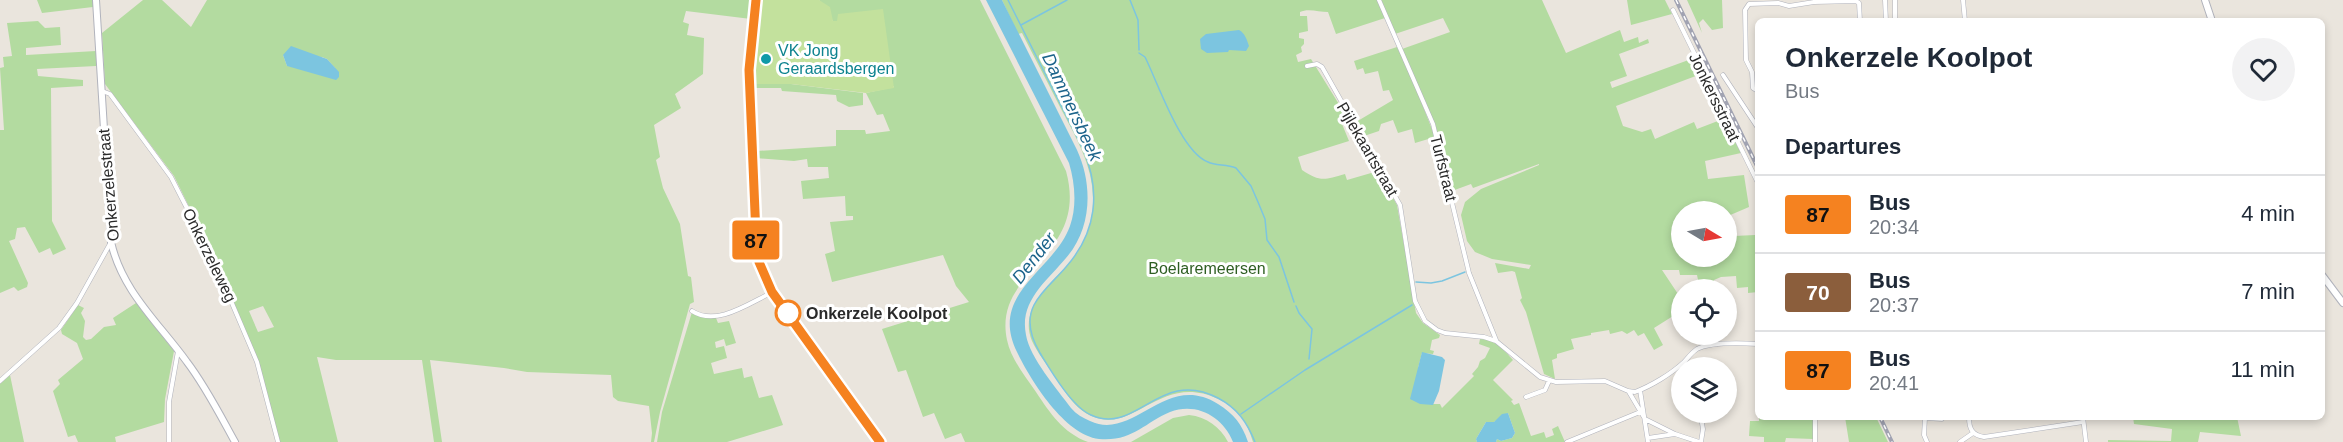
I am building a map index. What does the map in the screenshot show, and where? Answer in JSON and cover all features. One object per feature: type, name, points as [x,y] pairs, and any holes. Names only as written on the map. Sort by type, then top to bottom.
[{"type":"street","name":"Onkerzelestraat","points":[[96,0],[111,242],[115,261],[123,279],[207,390],[235,442]]},
{"type":"street","points":[[756,0],[749,70],[759,262],[772,292],[880,442]]},
{"type":"street","name":"Turfstraat","points":[[1379,0],[1433,124],[1469,273],[1496,341]]},
{"type":"street","points":[[1886,0],[1886,18]]},
{"type":"street","points":[[1895,0],[1895,18]]},
{"type":"street","points":[[1963,0],[1965,18]]},
{"type":"street","points":[[2205,0],[2211,18]]},
{"type":"street","points":[[1755,89],[1752,72],[1746,60],[1745,10],[1749,4],[1778,3],[1789,6],[1814,2],[1856,1],[1859,3],[1860,18]]},
{"type":"street","name":"Jonkersstraat","points":[[1673,10],[1755,177]]},
{"type":"street","name":"Pijlekaartstraat","points":[[1307,66],[1317,64],[1322,67],[1400,205],[1414,295],[1419,313],[1425,321],[1437,330],[1496,341],[1540,377],[1549,381]]},
{"type":"street","points":[[1723,75],[1755,123]]},
{"type":"street","name":"Onkerzeleweg","points":[[101,91],[110,94],[160,160],[214,261],[257,362],[278,442]]},
{"type":"street","points":[[0,381],[59,328],[111,242]]},
{"type":"street","points":[[2325,278],[2343,303]]},
{"type":"street","points":[[692,311],[705,317],[717,316],[772,292]]},
{"type":"street","points":[[1687,357],[1702,347],[1733,343],[1755,344]]},
{"type":"street","points":[[169,442],[169,402],[178,350]]},
{"type":"street","points":[[1526,397],[1545,390],[1549,381],[1598,380],[1629,391],[1640,390],[1671,370]]},
{"type":"street","points":[[1640,390],[1648,440],[1675,434]]},
{"type":"street","points":[[1629,391],[1645,419],[1675,434],[1700,442],[1702,423]]},
{"type":"street","points":[[1567,442],[1640,412]]},
{"type":"street","points":[[1815,420],[1815,442]]},
{"type":"street","points":[[1925,420],[1924,435],[1927,442]]},
{"type":"street","points":[[1969,420],[1971,431],[1984,437],[2083,420],[2086,442]]},
{"type":"street","points":[[1960,442],[1973,433]]},
{"type":"green space","points":[[37,0],[93,0],[93,7],[42,13]]},
{"type":"green space","points":[[143,0],[162,0],[191,27],[207,0],[752,0],[751,19],[686,11],[683,22],[689,24],[687,35],[704,38],[703,74],[675,94],[681,108],[654,125],[660,157],[656,160],[663,188],[680,224],[694,302],[690,304],[654,442],[651,442],[649,406],[618,401],[613,397],[611,375],[527,372],[430,360],[442,442],[434,442],[422,360],[336,360],[317,357],[338,442],[280,442],[258,361],[209,247],[174,176],[105,84],[102,33]],"holes":[[[283,55],[322,57],[335,68],[287,66]],[[263,306],[274,327],[258,332],[249,311]]]},
{"type":"green space","points":[[760,0],[819,0],[830,7],[833,21],[837,21],[838,14],[883,9],[894,88],[866,93],[791,84],[754,84]]},
{"type":"green space","points":[[819,0],[980,0],[1066,171],[1070,201],[1065,224],[1054,244],[1013,296],[1006,316],[1007,340],[1019,367],[1052,415],[1064,428],[1088,442],[965,442],[961,433],[945,439],[934,413],[923,417],[906,370],[898,372],[882,329],[969,302],[956,286],[943,255],[832,282],[825,254],[835,251],[830,222],[853,220],[853,216],[846,216],[845,196],[803,199],[801,181],[829,178],[828,167],[808,167],[807,159],[794,161],[756,158],[756,151],[836,146],[836,130],[865,130],[866,134],[890,131],[883,114],[877,115],[866,93],[894,87],[837,21],[833,21]]},
{"type":"green space","name":"Boelaremeersen","points":[[1002,0],[1377,0],[1385,18],[1336,34],[1328,12],[1310,10],[1300,12],[1300,16],[1307,16],[1308,31],[1299,33],[1299,38],[1304,39],[1304,44],[1301,47],[1302,52],[1296,55],[1298,62],[1311,59],[1350,122],[1342,124],[1349,141],[1298,157],[1302,170],[1313,177],[1322,179],[1345,174],[1347,180],[1378,171],[1397,205],[1416,313],[1423,323],[1440,335],[1439,338],[1432,340],[1430,350],[1434,351],[1433,354],[1422,353],[1418,368],[1420,404],[1440,404],[1442,408],[1474,376],[1472,374],[1490,348],[1479,344],[1480,339],[1485,339],[1499,346],[1513,360],[1493,380],[1513,400],[1511,401],[1514,405],[1519,403],[1531,436],[1544,432],[1546,438],[1554,435],[1552,429],[1558,426],[1565,442],[1496,442],[1497,439],[1501,441],[1512,438],[1515,433],[1508,413],[1494,422],[1486,422],[1476,439],[1477,442],[1253,442],[1245,422],[1236,411],[1218,399],[1198,393],[1181,393],[1165,397],[1123,417],[1109,420],[1087,414],[1070,398],[1039,353],[1032,341],[1029,327],[1030,315],[1036,303],[1072,260],[1085,239],[1093,208],[1090,176],[1077,140],[1022,33],[1018,34]]},
{"type":"green space","points":[[1381,0],[1542,0],[1566,53],[1620,30],[1624,42],[1638,37],[1639,43],[1648,39],[1649,43],[1619,54],[1627,76],[1610,82],[1612,88],[1694,58],[1701,74],[1616,106],[1623,126],[1642,132],[1651,129],[1655,139],[1694,122],[1697,129],[1723,119],[1741,153],[1705,161],[1708,179],[1744,175],[1749,207],[1737,212],[1737,201],[1671,201],[1671,267],[1737,267],[1737,236],[1755,235],[1755,292],[1748,293],[1748,287],[1737,288],[1736,276],[1698,279],[1697,275],[1680,275],[1679,270],[1662,270],[1671,284],[1671,317],[1654,328],[1663,345],[1654,350],[1644,333],[1638,336],[1634,330],[1627,334],[1622,331],[1610,334],[1609,330],[1591,333],[1591,335],[1571,339],[1574,349],[1557,354],[1557,358],[1552,360],[1555,379],[1544,374],[1526,312],[1520,300],[1522,298],[1515,272],[1498,273],[1495,263],[1529,269],[1531,265],[1492,259],[1475,252],[1467,241],[1461,215],[1465,202],[1481,189],[1539,164],[1473,188],[1471,184],[1452,191],[1434,122],[1402,49],[1450,32],[1443,18],[1395,34]]},
{"type":"green space","points":[[1627,0],[1665,0],[1672,14],[1631,25]]},
{"type":"green space","points":[[1687,0],[1722,0],[1723,28],[1712,30],[1703,19],[1699,23],[1702,33]]},
{"type":"green space","points":[[38,21],[45,28],[60,27],[61,45],[26,48],[26,55],[96,51],[96,66],[37,69],[38,76],[83,80],[83,86],[51,88],[52,221],[66,249],[53,255],[50,248],[39,253],[25,227],[17,228],[15,239],[9,241],[28,283],[27,287],[18,291],[14,287],[0,293],[0,130],[4,130],[0,68],[4,67],[3,57],[12,56],[7,23]]},
{"type":"green space","points":[[1397,47],[1435,137],[1415,143],[1412,129],[1398,133],[1393,120],[1381,124],[1379,131],[1364,136],[1356,122],[1393,100],[1389,90],[1383,91],[1378,71],[1365,74],[1363,68],[1357,70],[1354,61]]},
{"type":"green space","points":[[754,84],[791,84],[863,93],[863,105],[849,107],[837,101],[836,95],[782,91],[781,88],[754,88]]},
{"type":"green space","points":[[136,303],[174,351],[165,399],[164,422],[115,437],[116,442],[78,442],[75,435],[68,437],[53,391],[60,384],[58,380],[83,359],[77,343],[62,334],[61,330],[78,305],[84,308],[81,313],[85,321],[83,337],[86,340],[91,339],[104,327],[116,325],[113,318]]},
{"type":"green space","points":[[692,312],[716,318],[718,323],[729,321],[736,343],[726,346],[724,339],[715,342],[716,348],[724,346],[727,358],[711,363],[714,374],[742,368],[744,378],[752,376],[759,398],[772,395],[783,425],[727,442],[657,442],[662,412]]},
{"type":"green space","points":[[10,375],[24,442],[0,442],[0,384]]},
{"type":"green space","points":[[1189,415],[1202,418],[1212,424],[1228,442],[1131,442],[1173,418]]},
{"type":"green space","points":[[1813,420],[1813,439],[1786,438],[1785,442],[1764,442],[1764,437],[1749,436],[1750,421]]},
{"type":"green space","points":[[1845,420],[1877,420],[1888,442],[1849,442]]},
{"type":"green space","points":[[2133,420],[2238,420],[2241,436],[2200,432],[2198,442],[2108,442],[2108,440],[2171,441],[2172,429],[2134,424]]},
{"type":"water","name":"Dender","points":[[986,0],[1002,0],[1077,150],[1086,177],[1087,206],[1081,233],[1066,258],[1036,292],[1027,312],[1026,335],[1038,363],[1071,408],[1090,421],[1106,425],[1121,423],[1166,400],[1182,396],[1199,396],[1218,404],[1229,412],[1240,425],[1248,442],[1233,442],[1229,433],[1216,419],[1190,409],[1170,412],[1120,438],[1099,439],[1074,428],[1050,405],[1031,377],[1017,352],[1010,331],[1011,314],[1017,298],[1062,242],[1070,226],[1074,211],[1074,186],[1069,163]]},
{"type":"water","points":[[1239,30],[1249,46],[1246,51],[1229,50],[1228,52],[1207,53],[1201,49],[1200,39],[1206,34]]},
{"type":"water","points":[[291,46],[327,59],[339,72],[339,77],[336,80],[287,66],[283,55]]},
{"type":"water","points":[[1422,352],[1442,357],[1445,360],[1439,391],[1433,405],[1420,404],[1410,399]]},
{"type":"water","points":[[1508,413],[1515,433],[1512,438],[1501,441],[1497,439],[1496,442],[1477,442],[1476,439],[1486,422],[1494,422],[1502,414]]},
{"type":"waterway","name":"Dammersbeek","points":[[1008,0],[1083,149],[1089,165],[1094,196],[1090,225],[1084,240],[1076,254],[1034,305],[1030,323],[1034,341],[1040,353],[1069,397],[1091,415],[1107,419],[1122,417],[1164,395],[1180,391],[1198,391],[1218,398],[1231,406],[1245,422],[1255,442]]},
{"type":"waterway","name":"Dammersbeek","points":[[1021,25],[1067,0]]},
{"type":"waterway","points":[[1130,0],[1138,20],[1139,50]]},
{"type":"waterway","points":[[1139,53],[1145,57],[1171,116],[1198,156],[1214,164],[1236,168],[1251,186],[1265,219],[1267,240],[1279,257],[1294,302]]},
{"type":"waterway","points":[[1416,282],[1442,281],[1465,272]]},
{"type":"waterway","points":[[1241,414],[1305,370],[1412,305]]},
{"type":"waterway","points":[[1296,306],[1312,329],[1309,359]]},
{"type":"railway","points":[[1676,0],[1755,162]]},
{"type":"railway","points":[[1881,420],[1892,442]]},
{"type":"bus line","name":"87","points":[[756,0],[749,70],[759,262],[772,292],[880,442]]},
{"type":"place","name":"VK Jong Geraardsbergen","points":[[766,59]]},
{"type":"place","name":"Onkerzele Koolpot","points":[[788,313]]}]
